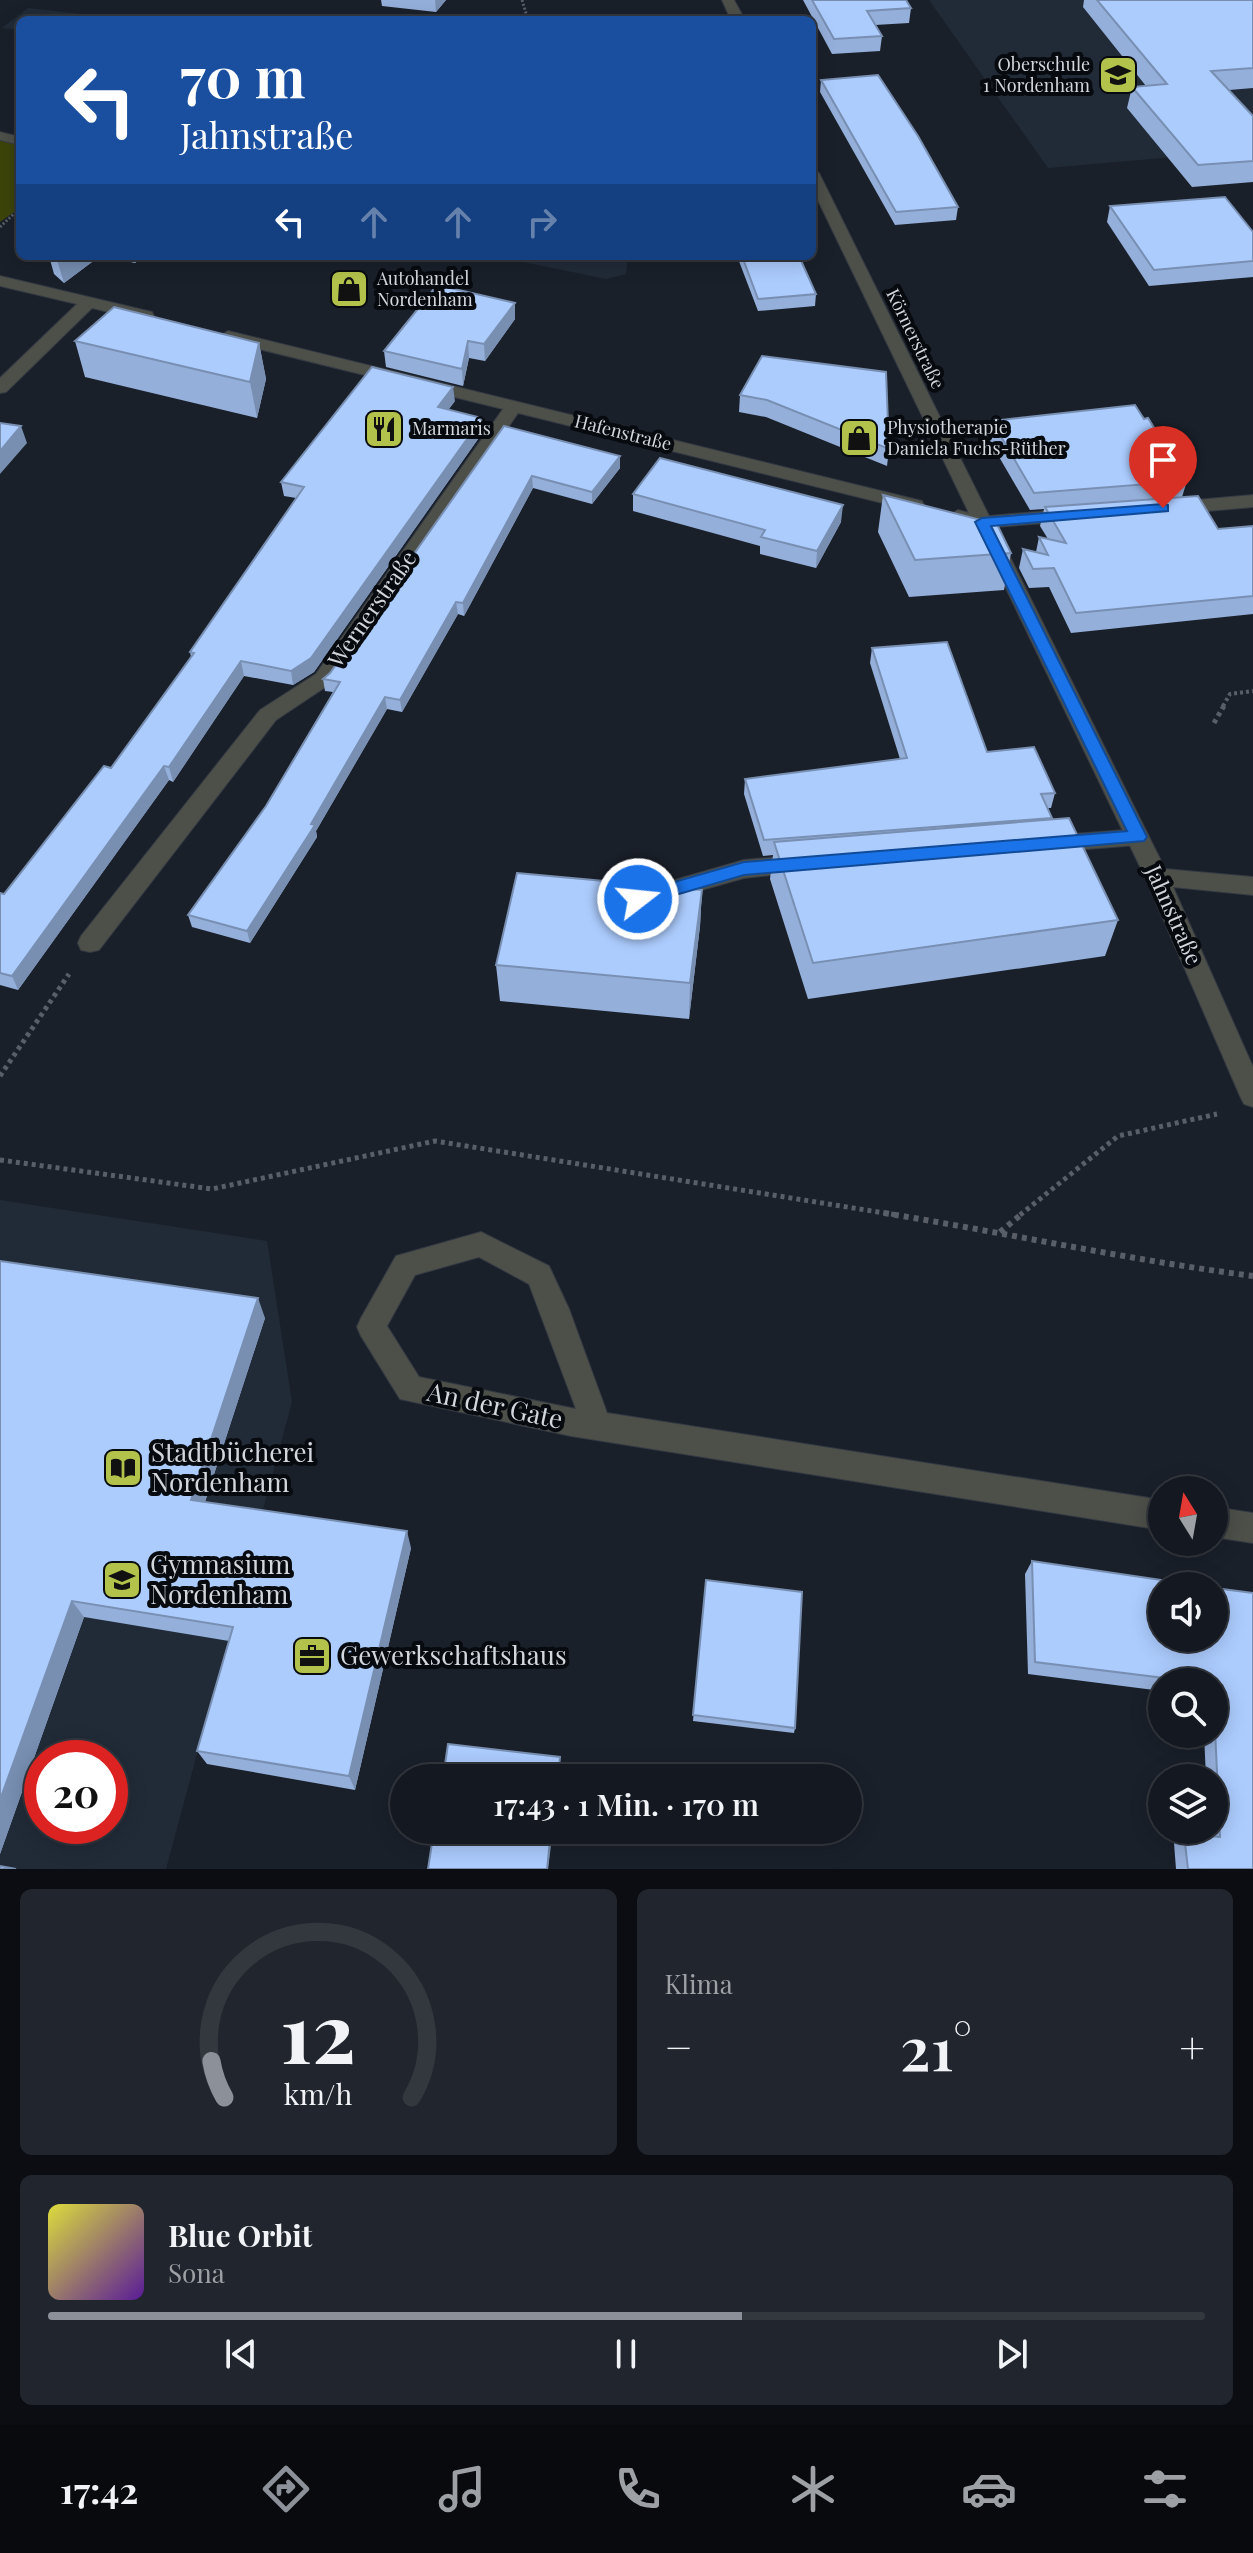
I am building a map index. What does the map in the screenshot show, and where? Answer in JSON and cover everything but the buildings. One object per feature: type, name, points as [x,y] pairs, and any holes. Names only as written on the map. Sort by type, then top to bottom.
[{"type":"street","name":"Körnerstraße","points":[[816,181],[982,522]]},
{"type":"street","points":[[0,281],[165,321]]},
{"type":"street","points":[[0,388],[89,302]]},
{"type":"street","name":"Hafenstraße","points":[[210,332],[982,522],[1094,514]]},
{"type":"street","name":"Wernerstraße","points":[[90,943],[268,715],[323,679],[514,406]]},
{"type":"street","points":[[1157,509],[1253,501]]},
{"type":"street","name":"Jahnstraße","points":[[982,522],[1157,877],[1253,1096]]},
{"type":"street","points":[[1028,846],[1138,837]]},
{"type":"street","points":[[638,899],[744,869],[823,862]]},
{"type":"street","points":[[1157,877],[1253,886]]},
{"type":"street","name":"An der Gate","points":[[597,1426],[555,1309],[539,1275],[481,1244],[406,1265],[371,1327],[410,1389],[597,1426],[1148,1513]]},
{"type":"street","points":[[1228,1524],[1253,1528]]},
{"type":"path","points":[[0,227],[16,212]]},
{"type":"path","points":[[1214,723],[1230,694],[1253,691]]},
{"type":"path","points":[[0,1076],[90,943]]},
{"type":"path","points":[[1000,1232],[1118,1136],[1223,1113]]},
{"type":"path","points":[[0,1160],[212,1189],[435,1141],[1000,1232],[1153,1263],[1253,1276]]},
{"type":"shaded area","name":"Oberschule 1 Nordenham","points":[[929,0],[1253,0],[1253,150],[1048,168]]},
{"type":"shaded area","points":[[28,8],[100,16],[18,16]]},
{"type":"shaded area","points":[[16,17],[16,30],[2,28]]},
{"type":"shaded area","points":[[513,260],[628,260],[626,274],[606,279]]},
{"type":"shaded area","name":"Gymnasium Nordenham","points":[[0,1200],[267,1241],[292,1402],[166,1869],[0,1869]]},
{"type":"green space","points":[[0,137],[16,141],[16,211],[0,222]]},
{"type":"place","name":"Oberschule 1 Nordenham","points":[[1118,75]]},
{"type":"place","name":"Autohandel Nordenham","points":[[349,289]]},
{"type":"place","name":"Marmaris","points":[[384,429]]},
{"type":"place","name":"Physiotherapie Daniela Fuchs-Rüther","points":[[859,438]]},
{"type":"place","name":"Stadtbücherei Nordenham","points":[[123,1468]]},
{"type":"place","name":"Gymnasium Nordenham","points":[[122,1580]]},
{"type":"place","name":"Gewerkschaftshaus","points":[[312,1656]]},
{"type":"route","points":[[638,899],[744,869],[1138,837],[982,522],[1163,508]]}]
